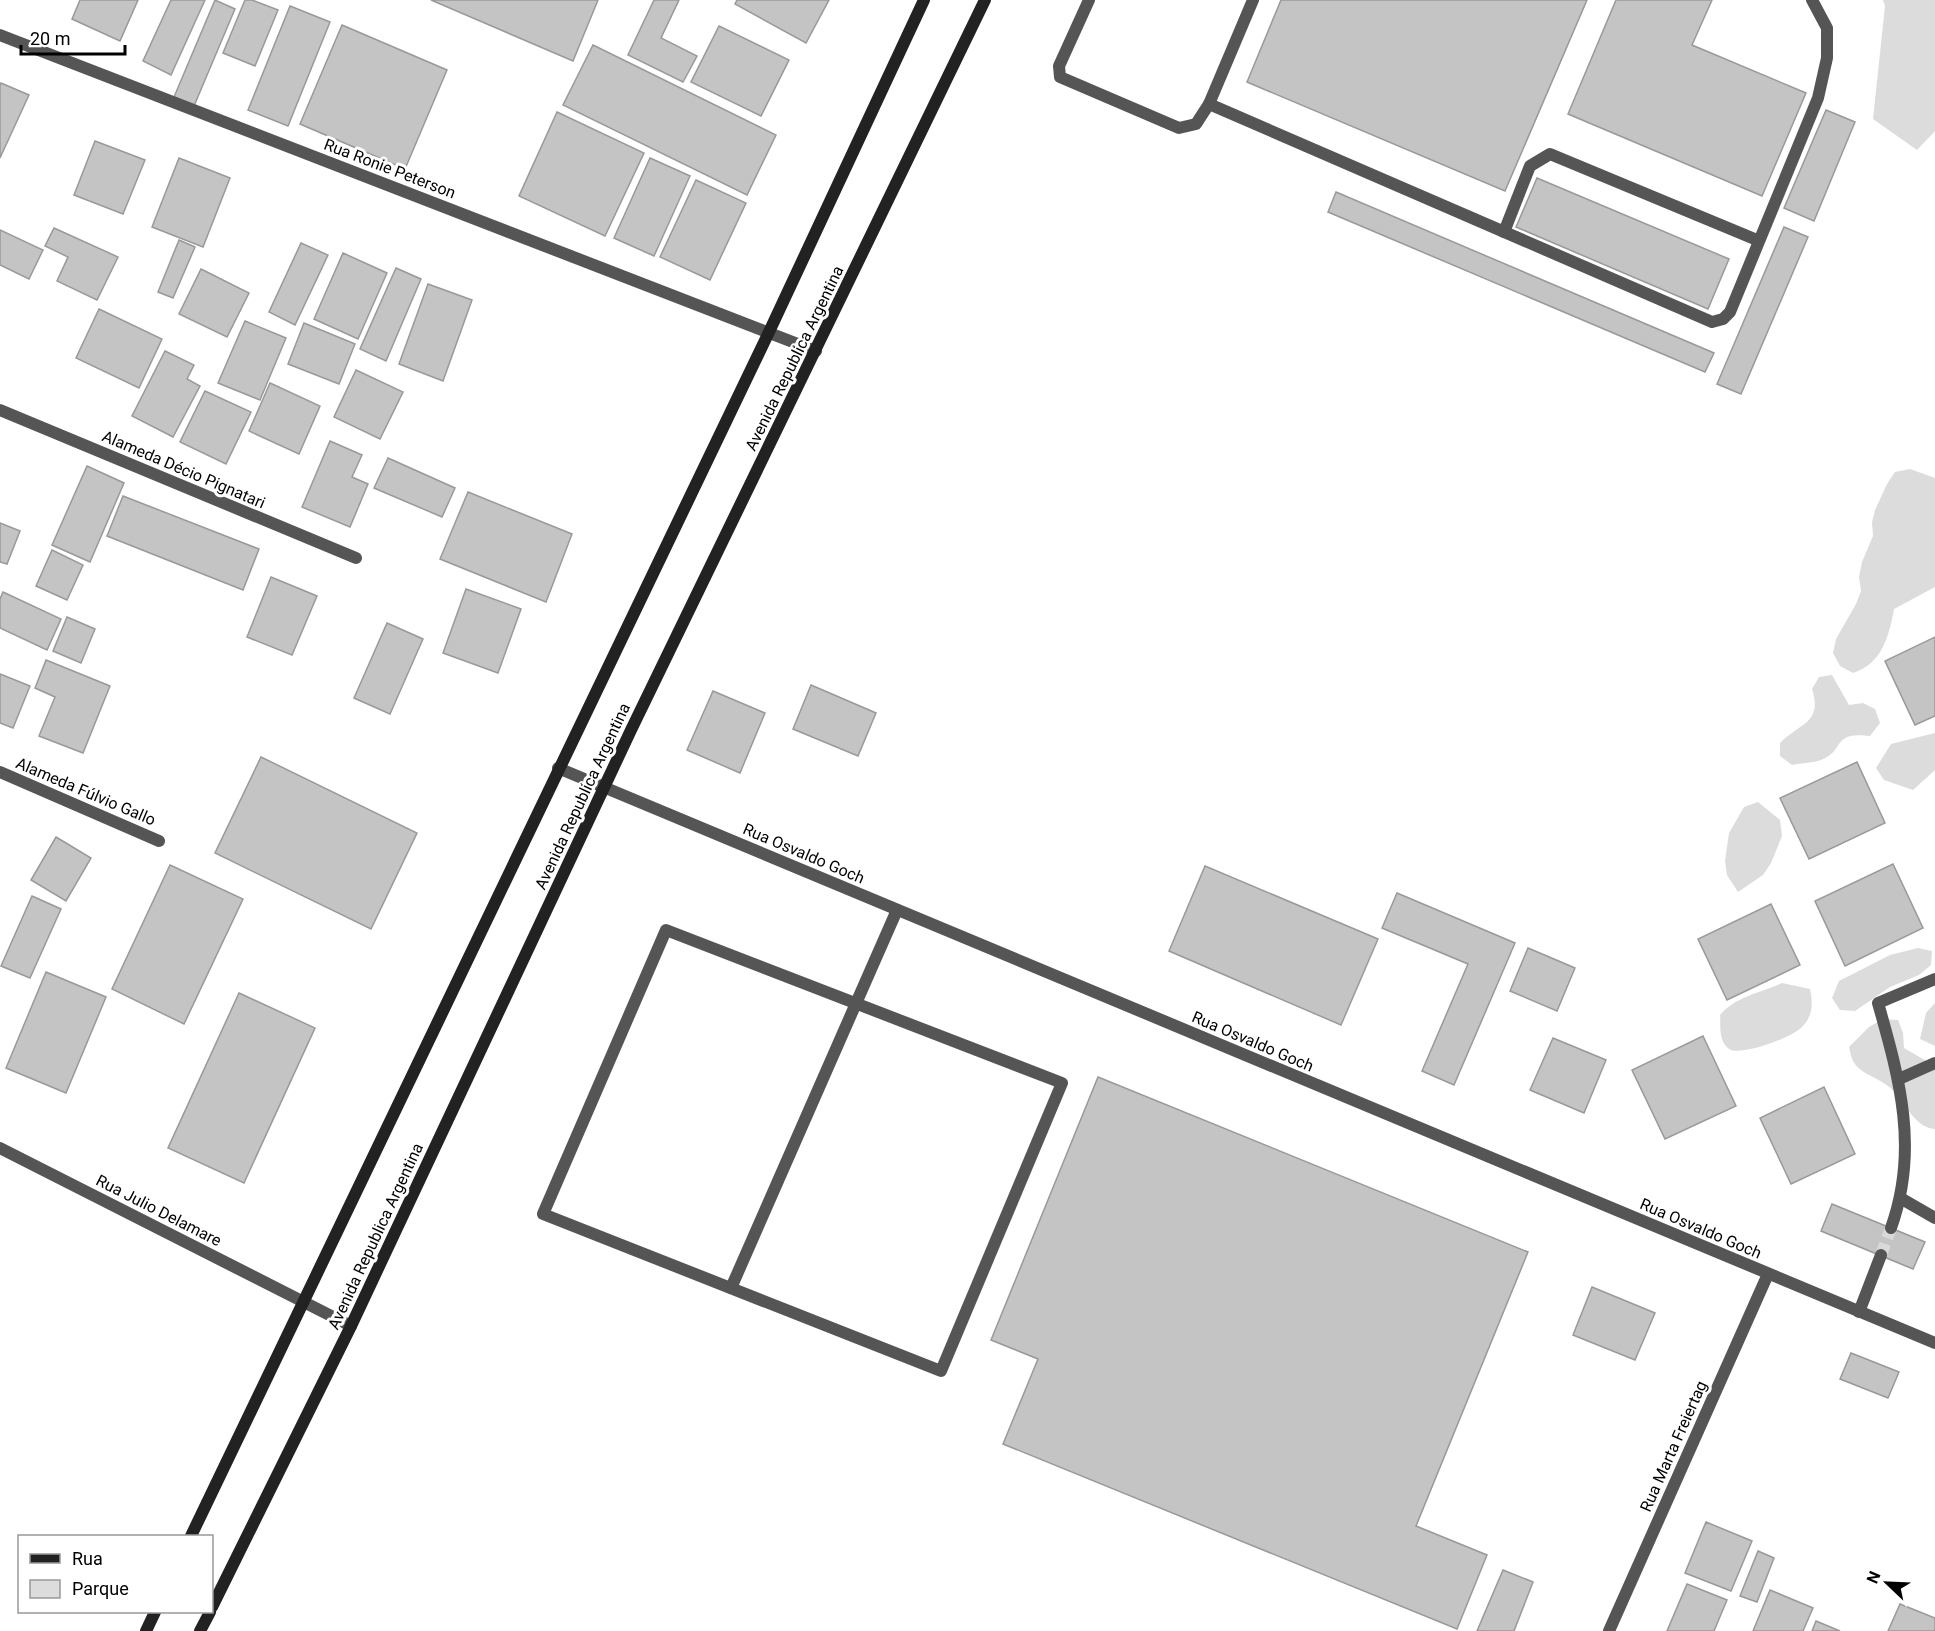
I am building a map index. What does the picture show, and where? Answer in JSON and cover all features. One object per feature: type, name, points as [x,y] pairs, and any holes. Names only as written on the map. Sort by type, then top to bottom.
[{"type":"main road","name":"Avenida Republica Argentina","points":[[191,1535],[769,332],[924,0]]},
{"type":"main road","name":"Avenida Republica Argentina","points":[[213,1606],[351,1326],[605,788],[986,0]]},
{"type":"main road","points":[[146,1631],[154,1613]]},
{"type":"main road","name":"Avenida Republica Argentina","points":[[200,1631],[209,1613]]},
{"type":"street","points":[[1089,0],[1059,66],[1060,77],[1179,128],[1196,124],[1209,104],[1253,0]]},
{"type":"street","points":[[1209,104],[1712,322],[1723,319],[1730,312],[1757,240],[1818,98],[1827,58],[1827,28],[1812,0]]},
{"type":"street","name":"Rua Ronie Peterson","points":[[0,35],[816,351]]},
{"type":"street","points":[[1504,232],[1530,166],[1550,154],[1757,240]]},
{"type":"street","name":"Alameda Décio Pignatari","points":[[0,410],[356,558]]},
{"type":"street","name":"Rua Osvaldo Goch","points":[[558,768],[1935,1343]]},
{"type":"street","name":"Alameda Fúlvio Gallo","points":[[0,772],[159,841]]},
{"type":"street","points":[[730,1288],[897,910]]},
{"type":"street","points":[[666,930],[1062,1083],[941,1371],[730,1288],[543,1214],[666,930]]},
{"type":"street","points":[[1891,1228],[1902,1199],[1906,1138],[1899,1079],[1878,1003],[1935,979]]},
{"type":"street","points":[[1899,1079],[1935,1063]]},
{"type":"street","name":"Rua Julio Delamare","points":[[0,1148],[351,1326]]},
{"type":"street","points":[[1902,1199],[1935,1218]]},
{"type":"street","points":[[1859,1312],[1881,1255]]},
{"type":"street","name":"Rua Marta Freiertag","points":[[1609,1631],[1767,1274]]},
{"type":"green space","points":[[1883,0],[1935,0],[1935,131],[1917,150],[1873,119],[1885,6]]},
{"type":"green space","points":[[1910,469],[1935,478],[1935,587],[1894,609],[1883,648],[1871,663],[1853,673],[1840,666],[1833,653],[1836,639],[1861,591],[1859,577],[1862,562],[1873,536],[1872,522],[1875,510],[1895,472]]},
{"type":"green space","points":[[1832,675],[1849,705],[1863,703],[1875,709],[1880,723],[1870,736],[1849,736],[1840,742],[1829,756],[1821,760],[1792,765],[1780,756],[1780,743],[1812,716],[1815,700],[1812,689],[1819,677]]},
{"type":"green space","points":[[1935,733],[1935,770],[1913,790],[1884,780],[1876,768],[1891,744]]},
{"type":"green space","points":[[1758,802],[1780,820],[1782,836],[1771,863],[1763,875],[1738,892],[1727,875],[1725,861],[1729,833],[1744,807]]},
{"type":"green space","points":[[1918,948],[1932,951],[1931,965],[1919,975],[1890,987],[1855,1011],[1840,1010],[1832,998],[1839,981],[1890,955]]},
{"type":"green space","points":[[1782,983],[1810,989],[1811,1009],[1806,1023],[1788,1036],[1766,1045],[1735,1051],[1729,1049],[1723,1042],[1720,1015],[1733,1003]]},
{"type":"green space","points":[[1935,1003],[1935,1046],[1920,1039],[1926,1013]]},
{"type":"green space","points":[[1883,1019],[1898,1020],[1903,1033],[1904,1048],[1935,1066],[1935,1129],[1921,1124],[1894,1091],[1864,1072],[1853,1061],[1849,1047],[1869,1027]]},
{"type":"building","points":[[80,0],[138,0],[120,41],[72,19]]},
{"type":"building","points":[[171,0],[205,0],[171,75],[143,61]]},
{"type":"building","points":[[215,0],[235,9],[194,106],[174,97]]},
{"type":"building","points":[[245,0],[252,0],[278,10],[255,66],[223,53]]},
{"type":"building","points":[[431,0],[598,0],[573,61]]},
{"type":"building","points":[[654,0],[679,0],[661,38],[697,56],[683,82],[628,55]]},
{"type":"building","points":[[737,0],[829,0],[806,43],[735,4]]},
{"type":"building","points":[[1281,0],[1587,0],[1505,191],[1247,82]]},
{"type":"building","points":[[1616,0],[1712,0],[1692,45],[1806,93],[1762,196],[1568,114]]},
{"type":"building","points":[[290,6],[330,22],[288,126],[248,110]]},
{"type":"building","points":[[342,25],[447,70],[405,169],[300,124]]},
{"type":"building","points":[[719,26],[789,60],[761,116],[691,82]]},
{"type":"building","points":[[593,45],[776,135],[747,195],[563,105]]},
{"type":"building","points":[[1,83],[29,95],[0,158],[0,86]]},
{"type":"building","points":[[1826,110],[1855,122],[1814,221],[1784,208]]},
{"type":"building","points":[[557,112],[644,153],[605,236],[519,196]]},
{"type":"building","points":[[95,141],[145,160],[123,214],[74,195]]},
{"type":"building","points":[[179,158],[230,178],[203,247],[152,227]]},
{"type":"building","points":[[650,158],[690,176],[654,256],[614,238]]},
{"type":"building","points":[[1537,178],[1729,259],[1708,309],[1516,227]]},
{"type":"building","points":[[696,180],[746,203],[710,280],[660,257]]},
{"type":"building","points":[[1336,192],[1714,353],[1705,372],[1328,212]]},
{"type":"building","points":[[1784,227],[1808,237],[1741,394],[1717,384]]},
{"type":"building","points":[[54,228],[118,257],[97,300],[57,281],[68,257],[45,246]]},
{"type":"building","points":[[0,230],[43,250],[29,279],[0,265]]},
{"type":"building","points":[[179,240],[195,247],[173,298],[158,292]]},
{"type":"building","points":[[301,243],[328,255],[295,325],[269,312]]},
{"type":"building","points":[[343,253],[387,273],[358,339],[314,319]]},
{"type":"building","points":[[396,268],[421,279],[386,361],[360,349]]},
{"type":"building","points":[[201,269],[249,293],[227,337],[179,314]]},
{"type":"building","points":[[428,284],[472,300],[443,381],[399,364]]},
{"type":"building","points":[[99,309],[162,339],[139,388],[76,358]]},
{"type":"building","points":[[245,321],[286,338],[260,400],[218,383]]},
{"type":"building","points":[[304,323],[355,344],[339,384],[288,364]]},
{"type":"building","points":[[165,351],[194,365],[187,379],[200,386],[173,437],[132,416]]},
{"type":"building","points":[[356,370],[403,392],[380,439],[334,417]]},
{"type":"building","points":[[270,383],[320,406],[299,454],[249,431]]},
{"type":"building","points":[[205,391],[251,412],[226,464],[180,442]]},
{"type":"building","points":[[330,441],[362,455],[352,477],[368,484],[350,527],[302,507]]},
{"type":"building","points":[[388,458],[455,488],[442,517],[374,488]]},
{"type":"building","points":[[87,466],[124,483],[90,562],[52,545]]},
{"type":"building","points":[[468,492],[572,534],[546,602],[440,559]]},
{"type":"building","points":[[123,496],[259,549],[243,590],[107,536]]},
{"type":"building","points":[[0,523],[20,531],[7,564],[0,562]]},
{"type":"building","points":[[52,550],[83,565],[67,600],[36,586]]},
{"type":"building","points":[[271,577],[317,596],[292,655],[247,637]]},
{"type":"building","points":[[466,589],[521,609],[498,673],[443,653]]},
{"type":"building","points":[[3,592],[61,619],[47,650],[0,628],[0,599]]},
{"type":"building","points":[[67,617],[95,629],[81,663],[53,651]]},
{"type":"building","points":[[387,623],[423,639],[390,714],[354,698]]},
{"type":"building","points":[[1935,637],[1935,716],[1915,725],[1885,661]]},
{"type":"building","points":[[46,660],[110,686],[83,753],[39,736],[55,697],[35,688]]},
{"type":"building","points":[[0,674],[30,686],[13,728],[0,723]]},
{"type":"building","points":[[811,685],[876,713],[858,756],[793,729]]},
{"type":"building","points":[[713,691],[765,713],[740,773],[687,750]]},
{"type":"building","points":[[261,757],[417,833],[371,929],[215,853]]},
{"type":"building","points":[[1857,762],[1885,823],[1809,859],[1780,798]]},
{"type":"building","points":[[56,837],[91,858],[66,901],[31,880]]},
{"type":"building","points":[[1893,864],[1923,928],[1845,966],[1815,901]]},
{"type":"building","points":[[170,865],[243,899],[184,1024],[112,989]]},
{"type":"building","points":[[1205,866],[1378,939],[1341,1025],[1169,951]]},
{"type":"building","points":[[1397,893],[1515,943],[1454,1085],[1422,1071],[1468,964],[1382,928]]},
{"type":"building","points":[[32,896],[61,909],[30,978],[1,966]]},
{"type":"building","points":[[1771,904],[1800,965],[1727,1000],[1698,939]]},
{"type":"building","points":[[1528,948],[1575,968],[1557,1011],[1510,991]]},
{"type":"building","points":[[46,972],[106,997],[66,1093],[6,1068]]},
{"type":"building","points":[[239,993],[315,1028],[244,1183],[168,1148]]},
{"type":"building","points":[[1703,1036],[1736,1106],[1665,1139],[1632,1070]]},
{"type":"building","points":[[1553,1038],[1606,1060],[1584,1113],[1530,1090]]},
{"type":"building","points":[[1098,1077],[1528,1252],[1416,1526],[1487,1555],[1457,1629],[1003,1444],[1038,1359],[991,1340]]},
{"type":"building","points":[[1824,1087],[1855,1154],[1791,1184],[1760,1118]]},
{"type":"building","points":[[1832,1204],[1925,1242],[1913,1269],[1821,1231]]},
{"type":"building","points":[[1592,1287],[1655,1313],[1635,1360],[1573,1335]]},
{"type":"building","points":[[1851,1353],[1899,1372],[1888,1398],[1840,1379]]},
{"type":"building","points":[[1706,1522],[1752,1541],[1731,1591],[1685,1573]]},
{"type":"building","points":[[1758,1551],[1774,1558],[1757,1602],[1740,1596]]},
{"type":"building","points":[[1503,1570],[1533,1582],[1514,1631],[1477,1631]]},
{"type":"building","points":[[1687,1584],[1727,1600],[1714,1631],[1667,1631]]},
{"type":"building","points":[[1770,1590],[1813,1608],[1803,1631],[1753,1631]]},
{"type":"building","points":[[1900,1604],[1935,1618],[1935,1631],[1888,1631]]},
{"type":"building","points":[[1816,1621],[1840,1631],[1812,1631]]},
{"type":"tunnel","points":[[1881,1255],[1891,1228]]}]
